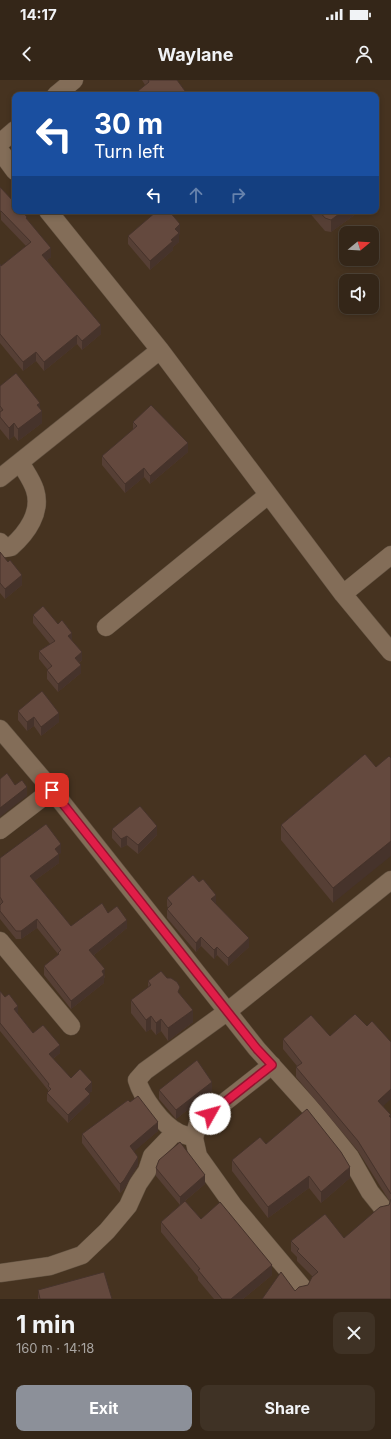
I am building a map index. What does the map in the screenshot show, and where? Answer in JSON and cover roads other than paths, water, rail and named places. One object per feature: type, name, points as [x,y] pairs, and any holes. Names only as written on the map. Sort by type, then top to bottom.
[{"type":"street","points":[[60,92],[74,80]]},
{"type":"street","points":[[0,142],[12,132]]},
{"type":"street","points":[[0,151],[12,166]]},
{"type":"street","points":[[50,214],[160,350],[343,594],[391,652]]},
{"type":"street","points":[[1,475],[20,462],[160,350]]},
{"type":"street","points":[[0,542],[5,548],[10,547],[29,526],[35,515],[37,502],[35,489],[20,462]]},
{"type":"street","points":[[106,627],[268,495]]},
{"type":"street","points":[[343,594],[391,555]]},
{"type":"street","points":[[0,729],[52,790],[272,1065],[350,1157],[370,1192],[382,1207]]},
{"type":"street","points":[[0,830],[52,790]]},
{"type":"street","points":[[194,1138],[176,1131],[165,1122],[141,1092],[137,1080],[145,1071],[228,1011],[391,880]]},
{"type":"street","points":[[0,941],[71,1026]]},
{"type":"street","points":[[272,1065],[198,1123],[194,1138],[198,1156],[217,1185],[302,1288]]},
{"type":"street","points":[[0,1273],[50,1266],[82,1255],[107,1231],[128,1206],[138,1184],[147,1171],[152,1156],[176,1131]]}]
